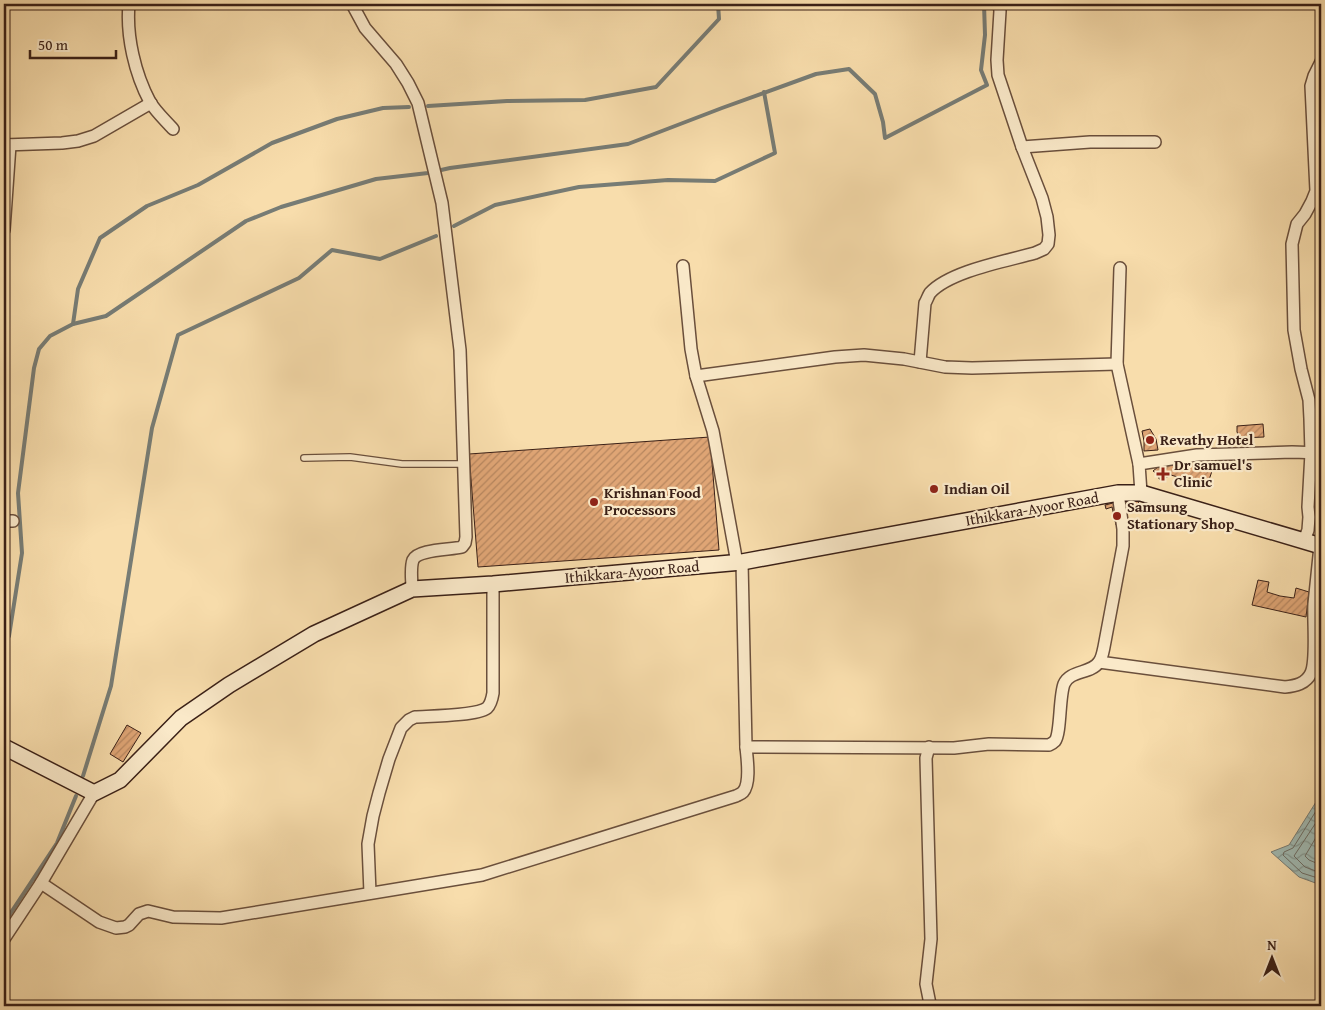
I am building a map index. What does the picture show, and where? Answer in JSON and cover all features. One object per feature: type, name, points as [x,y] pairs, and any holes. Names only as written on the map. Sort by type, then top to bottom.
[{"type":"main road","name":"Ithikkara-Ayoor Road","points":[[94,792],[120,780],[181,718],[229,685],[314,634],[412,588],[492,584],[740,562],[1118,493],[1141,493],[1321,546]]},
{"type":"main road","points":[[4,747],[94,792]]},
{"type":"street","points":[[129,4],[130,45],[138,72],[151,103],[173,129]]},
{"type":"street","points":[[352,4],[365,28],[396,64],[418,102],[442,203],[460,350],[466,543],[462,547],[426,552],[415,556],[412,561],[412,588]]},
{"type":"street","points":[[920,362],[925,304],[928,295],[942,283],[960,274],[1035,253],[1044,249],[1048,244],[1047,217],[1042,198],[1022,147],[998,74],[999,4]]},
{"type":"street","points":[[1304,541],[1308,530],[1309,518],[1309,481],[1316,453],[1309,400],[1294,330],[1292,244],[1297,224],[1316,191],[1311,86],[1321,62]]},
{"type":"street","points":[[4,230],[7,145],[78,141],[94,136],[151,103]]},
{"type":"street","points":[[1022,147],[1090,142],[1156,142]]},
{"type":"street","points":[[41,883],[98,922],[116,928],[129,925],[139,914],[148,912],[173,917],[221,918],[482,875],[736,796],[743,792],[747,785],[748,774],[740,562],[712,431],[696,376],[691,349],[683,266]]},
{"type":"street","points":[[1120,268],[1117,364],[1139,464],[1141,493]]},
{"type":"street","points":[[696,376],[835,357],[864,355],[945,367],[972,368],[1117,364]]},
{"type":"street","points":[[1139,464],[1197,455],[1316,453]]},
{"type":"street","points":[[746,746],[954,748],[989,744],[1049,745],[1054,743],[1058,732],[1062,692],[1065,682],[1070,677],[1099,662],[1104,647],[1123,546],[1123,529],[1118,493]]},
{"type":"street","points":[[1099,662],[1285,687],[1296,686],[1307,680],[1312,672],[1314,658],[1314,605],[1321,546]]},
{"type":"street","points":[[370,893],[368,844],[373,816],[389,759],[401,728],[415,717],[475,713],[488,707],[491,701],[492,584]]},
{"type":"street","points":[[929,747],[926,758],[931,939],[926,984],[929,1006]]},
{"type":"street","points":[[4,939],[41,883],[94,792]]},
{"type":"lane","points":[[304,458],[350,457],[402,464],[464,464]]},
{"type":"water","points":[[1321,794],[1321,885],[1299,877],[1271,852],[1289,845]]},
{"type":"building","points":[[1263,424],[1264,437],[1240,438],[1237,432],[1237,426]]},
{"type":"building","name":"Revathy Hotel","points":[[1150,429],[1156,439],[1158,450],[1144,451],[1142,431]]},
{"type":"building","name":"Krishnan Food Processors","points":[[710,437],[719,550],[478,567],[469,454]]},
{"type":"building","points":[[1216,459],[1207,486],[1171,475],[1159,479],[1159,475],[1153,471],[1163,463]]},
{"type":"building","points":[[1138,498],[1139,508],[1127,509],[1126,500]]},
{"type":"building","name":"Samsung Stationary Shop","points":[[1117,502],[1121,524],[1116,525],[1112,507],[1106,509],[1105,505]]},
{"type":"building","points":[[1258,580],[1269,582],[1267,592],[1280,596],[1294,598],[1296,588],[1309,592],[1306,617],[1252,605]]},
{"type":"building","points":[[127,725],[141,733],[123,762],[110,754]]},
{"type":"waterway","points":[[428,106],[507,101],[585,100],[656,87],[719,19],[718,4]]},
{"type":"waterway","points":[[4,643],[9,636],[22,553],[18,493],[34,368],[39,349],[50,336],[73,324],[106,316],[246,221],[281,207],[376,179],[628,144],[816,74],[849,69],[875,94],[883,122],[885,138],[987,85],[981,70],[985,35],[984,4]]},
{"type":"waterway","points":[[454,226],[495,205],[579,187],[668,180],[715,181],[775,153],[764,92]]},
{"type":"waterway","points":[[73,324],[78,289],[100,238],[147,206],[198,185],[272,143],[337,119],[383,108],[409,107]]},
{"type":"waterway","points":[[83,776],[111,686],[152,428],[178,335],[299,278],[332,250],[380,259],[436,236]]},
{"type":"waterway","points":[[4,923],[57,843],[76,796]]},
{"type":"place","name":"Revathy Hotel","points":[[1150,440]]},
{"type":"place","name":"Dr samuel's Clinic","points":[[1163,474]]},
{"type":"place","name":"Indian Oil","points":[[934,489]]},
{"type":"place","name":"Krishnan Food Processors","points":[[594,502]]},
{"type":"place","name":"Samsung Stationary Shop","points":[[1117,516]]}]
